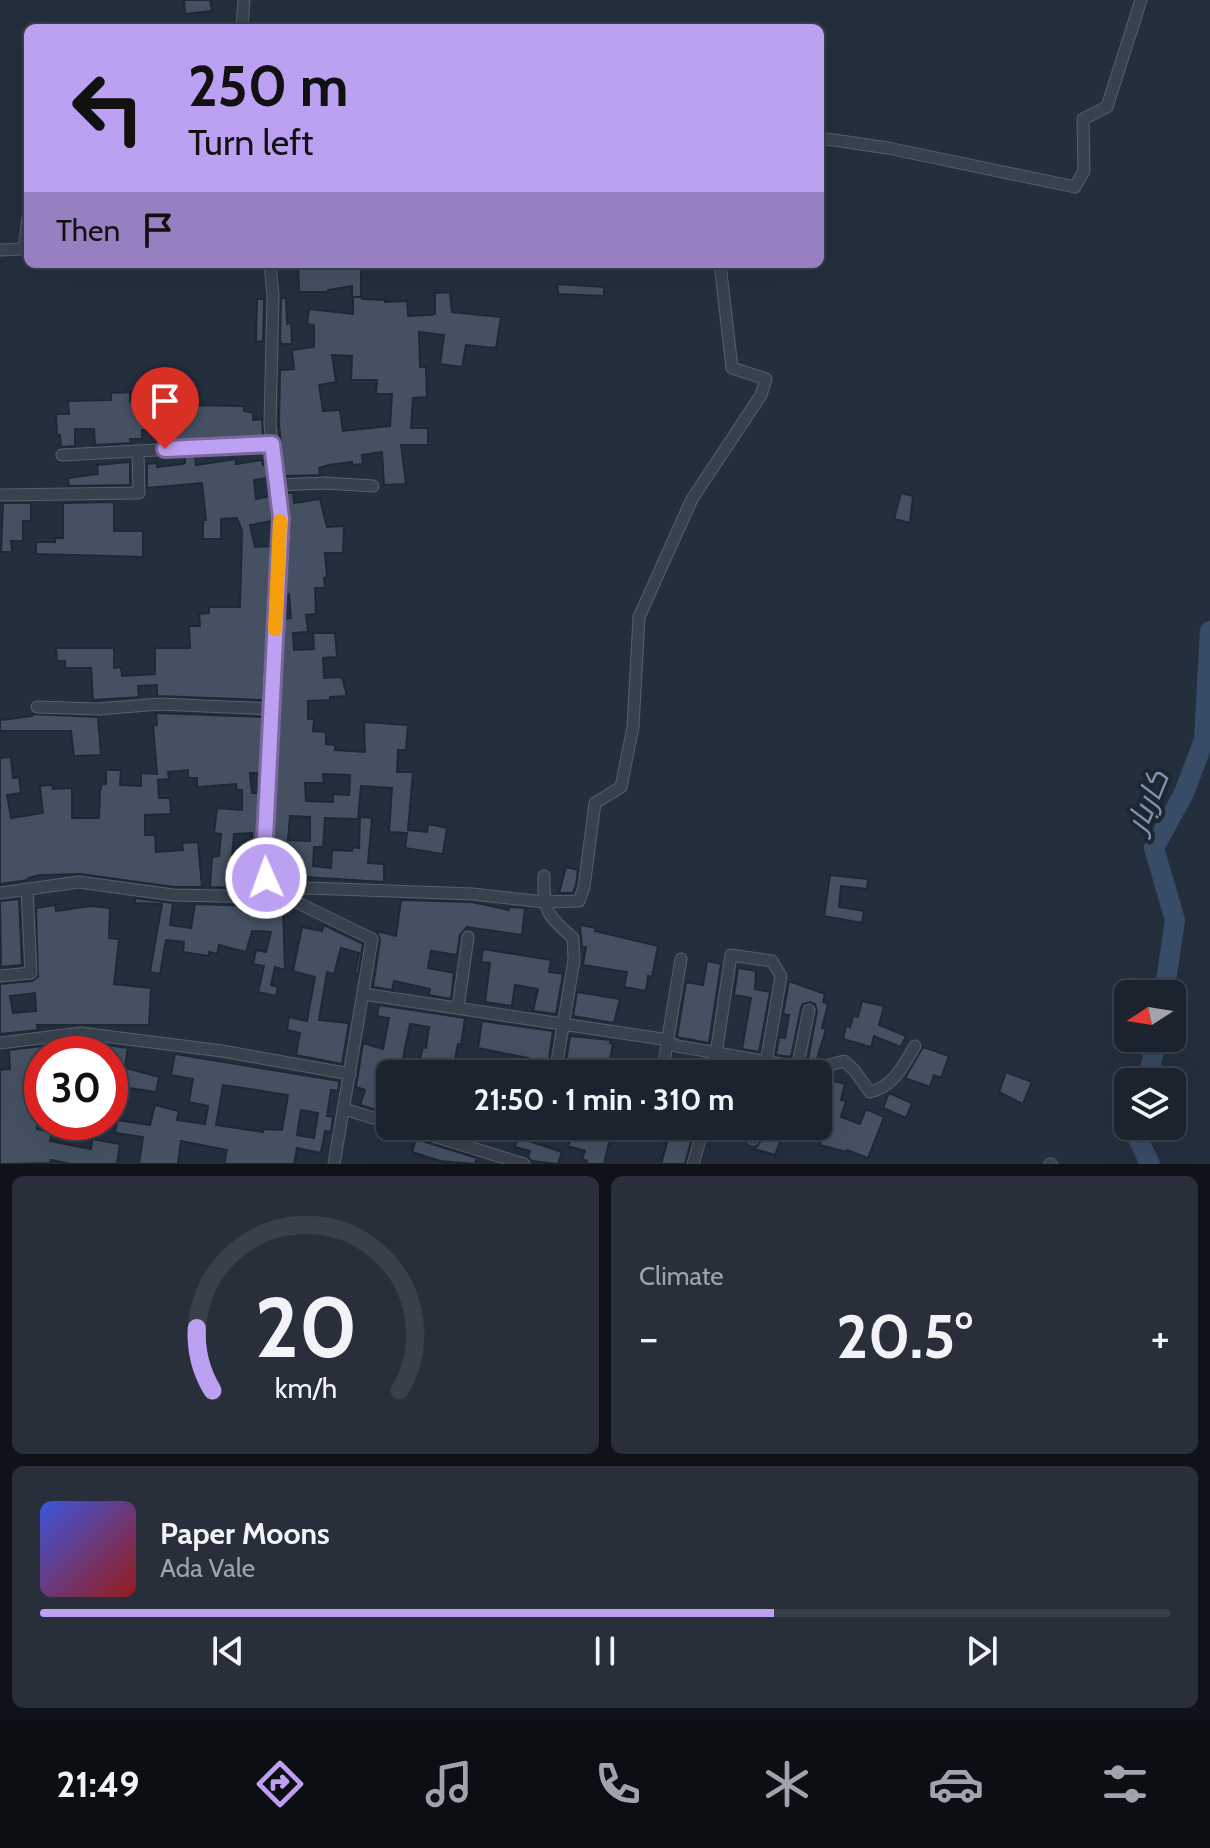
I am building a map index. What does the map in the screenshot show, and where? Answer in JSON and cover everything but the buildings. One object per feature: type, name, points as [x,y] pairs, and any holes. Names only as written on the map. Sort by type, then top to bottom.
[{"type":"street","points":[[242,24],[244,0]]},
{"type":"street","points":[[824,139],[888,148],[1075,187],[1084,171],[1083,119],[1107,107],[1141,0]]},
{"type":"street","points":[[0,250],[24,249]]},
{"type":"street","points":[[269,897],[264,859],[281,518],[270,425],[273,295],[270,268]]},
{"type":"street","points":[[269,897],[308,888],[473,894],[544,902],[579,901],[584,887],[595,803],[621,787],[633,727],[639,617],[692,499],[761,395],[766,379],[732,368],[720,268]]},
{"type":"street","points":[[62,455],[272,444]]},
{"type":"street","points":[[0,495],[139,493],[138,451]]},
{"type":"street","points":[[277,485],[326,483],[373,486]]},
{"type":"street","points":[[37,707],[98,709],[160,704],[271,709]]},
{"type":"street","points":[[544,876],[544,902],[554,921],[573,938],[574,960],[557,1060]]},
{"type":"street","points":[[0,893],[79,882],[173,895],[290,899],[372,939],[334,1164]]},
{"type":"street","points":[[0,976],[31,973],[27,889]]},
{"type":"street","points":[[458,1008],[468,937]]},
{"type":"street","points":[[363,994],[563,1024],[677,1046],[717,1053],[767,1060],[781,976],[772,961],[731,955],[717,1053],[716,1060]]},
{"type":"street","points":[[664,1060],[681,959]]},
{"type":"street","points":[[799,1060],[809,1010]]},
{"type":"street","points":[[0,1043],[81,1033],[222,1051],[350,1074]]},
{"type":"street","points":[[832,1064],[844,1061],[870,1092],[882,1089],[895,1078],[915,1046]]},
{"type":"street","points":[[344,1109],[376,1119]]},
{"type":"street","points":[[446,1140],[524,1164]]},
{"type":"street","points":[[693,1164],[700,1140]]},
{"type":"waterway","name":"کاربار","points":[[1166,980],[1175,920],[1154,848],[1184,793],[1204,740],[1210,631]]},
{"type":"waterway","name":"کاربار","points":[[1150,1068],[1154,1052]]},
{"type":"waterway","name":"کاربار","points":[[1139,1140],[1150,1164]]},
{"type":"slow traffic","points":[[275,629],[280,521]]},
{"type":"route","points":[[165,449],[272,444],[281,518],[264,859],[266,878]]}]
